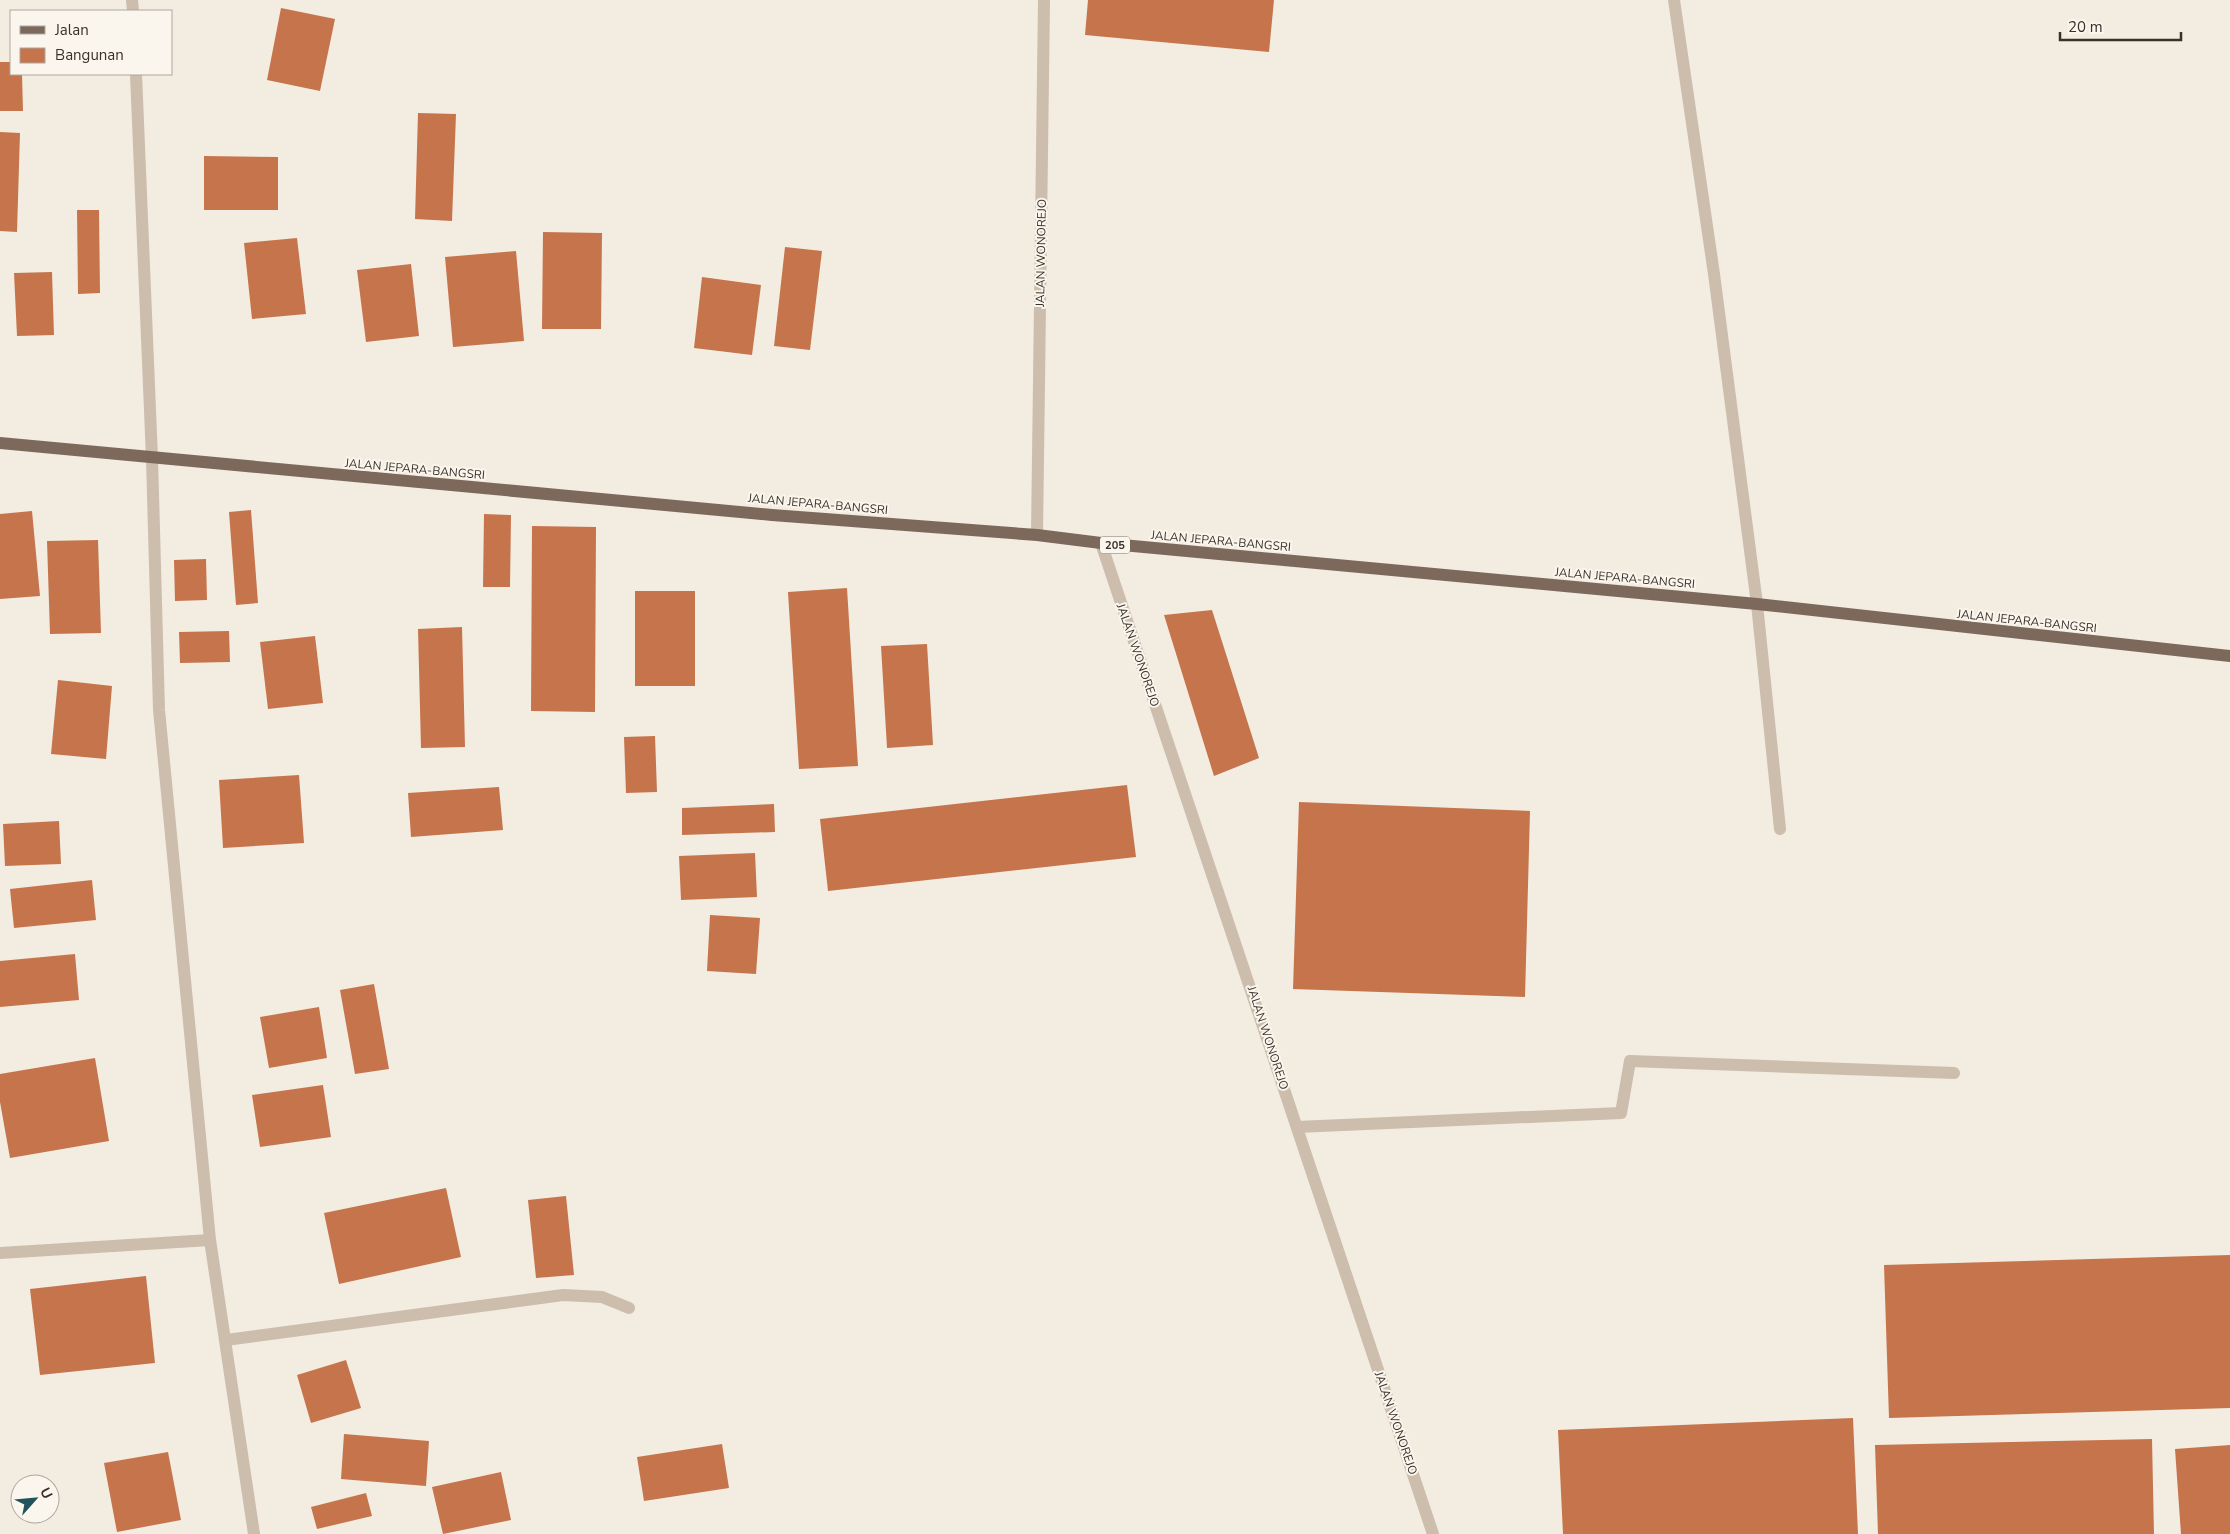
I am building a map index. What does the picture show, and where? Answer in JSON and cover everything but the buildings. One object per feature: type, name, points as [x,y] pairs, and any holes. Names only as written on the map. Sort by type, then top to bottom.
[{"type":"main road","name":"JALAN JEPARA-BANGSRI","points":[[0,443],[772,515],[1037,535],[1101,543],[1757,604],[2230,656]]},
{"type":"street","name":"JALAN WONOREJO","points":[[1037,535],[1044,0]]},
{"type":"street","points":[[1674,0],[1714,274],[1757,604],[1780,830]]},
{"type":"street","points":[[136,75],[152,458],[159,710],[210,1240],[254,1534]]},
{"type":"street","name":"JALAN WONOREJO","points":[[1101,543],[1433,1534]]},
{"type":"street","points":[[1297,1127],[1620,1113],[1630,1060],[1954,1073]]},
{"type":"street","points":[[0,1253],[210,1240]]},
{"type":"street","points":[[226,1340],[563,1295],[595,1296],[611,1299],[630,1308]]}]
